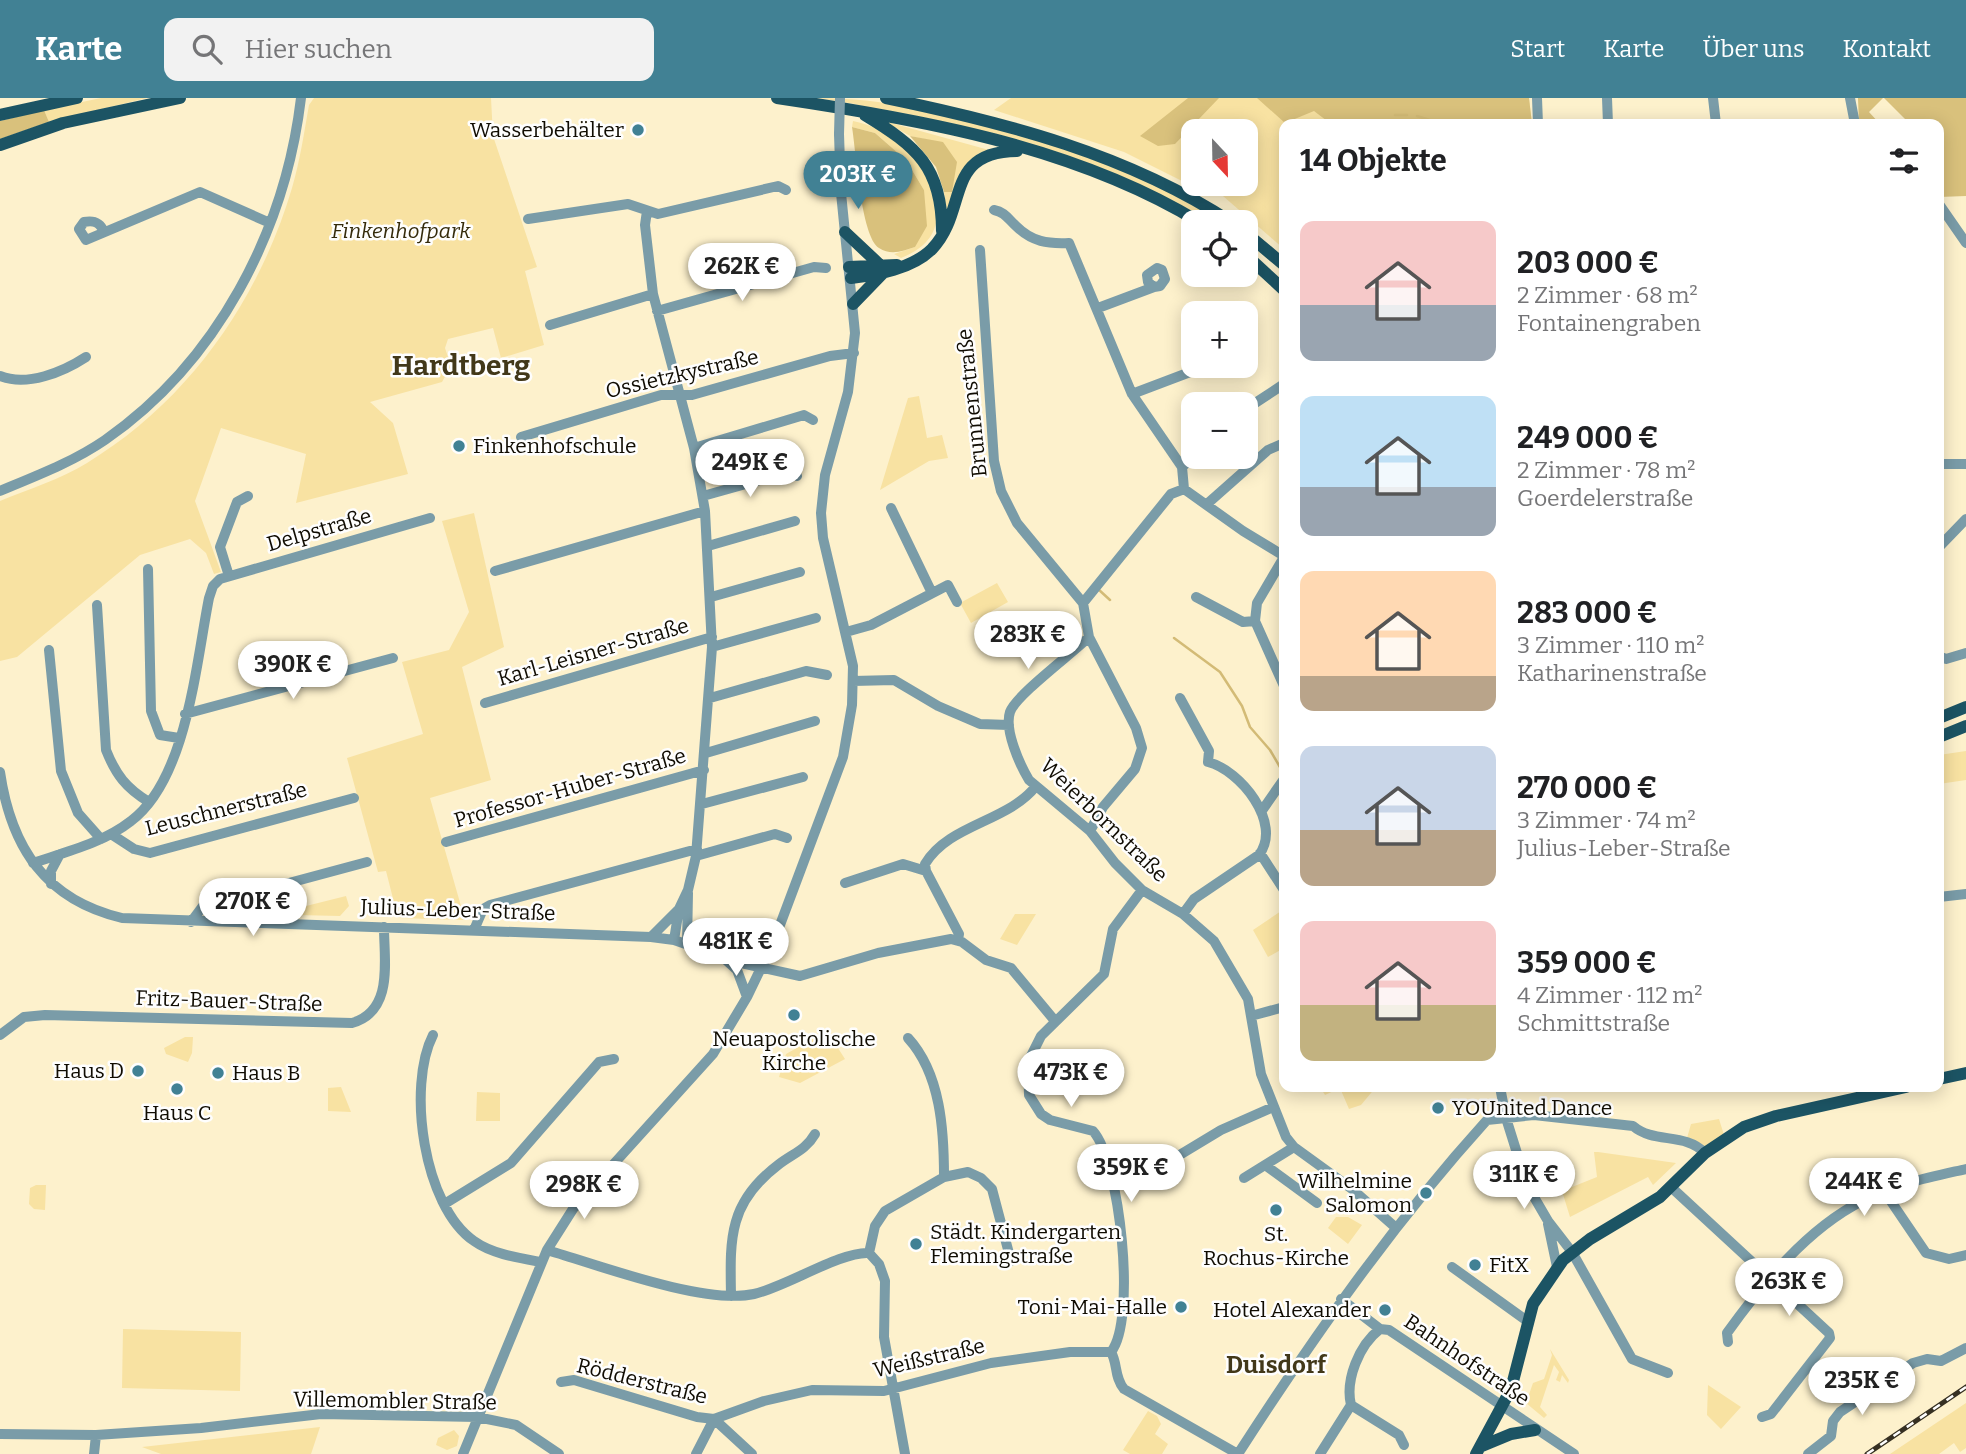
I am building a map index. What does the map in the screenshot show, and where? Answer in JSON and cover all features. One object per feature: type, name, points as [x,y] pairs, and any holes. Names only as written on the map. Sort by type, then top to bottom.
[{"type":"main road","points":[[0,115],[77,98]]},
{"type":"main road","points":[[0,145],[63,123],[180,98]]},
{"type":"main road","points":[[777,98],[855,109],[939,127],[1030,151],[1130,187],[1181,213]]},
{"type":"main road","points":[[886,98],[973,117],[1111,159],[1182,192],[1211,210]]},
{"type":"main road","points":[[855,109],[904,139],[921,157],[934,177],[942,209],[942,233]]},
{"type":"main road","points":[[850,272],[901,265],[920,258],[934,247],[942,233],[968,169],[993,154],[1030,151]]},
{"type":"main road","points":[[845,232],[881,268]]},
{"type":"main road","points":[[1258,243],[1279,261]]},
{"type":"main road","points":[[1258,266],[1279,285]]},
{"type":"main road","points":[[853,304],[881,268]]},
{"type":"main road","points":[[1944,716],[1966,706]]},
{"type":"main road","points":[[1944,735],[1966,726]]},
{"type":"main road","points":[[1944,1078],[1966,1073]]},
{"type":"main road","points":[[1479,1450],[1503,1408],[1527,1321],[1542,1287],[1572,1252],[1672,1188],[1705,1153],[1744,1127],[1776,1116],[1884,1092]]},
{"type":"main road","points":[[1479,1450],[1511,1434],[1535,1430]]},
{"type":"street","points":[[0,491],[74,458],[125,425],[166,388],[214,331],[249,271],[270,223],[295,146],[301,98]]},
{"type":"street","points":[[463,1454],[547,1250],[573,1209],[713,1054],[747,997],[774,941],[843,757],[849,735],[853,681],[846,632],[823,538],[821,513],[825,475],[848,392],[854,353],[853,304],[839,134],[840,98]]},
{"type":"street","points":[[1536,98],[1538,119]]},
{"type":"street","points":[[1607,98],[1608,119]]},
{"type":"street","points":[[1713,98],[1715,119]]},
{"type":"street","points":[[1850,98],[1854,119]]},
{"type":"street","points":[[528,219],[628,204],[658,214],[778,186],[786,190]]},
{"type":"street","points":[[104,232],[200,192],[270,223]]},
{"type":"street","points":[[994,210],[1003,212],[1017,227],[1037,241],[1069,243],[1132,394],[1181,466]]},
{"type":"street","points":[[647,211],[645,225],[653,293],[694,448],[703,496],[711,597],[710,698],[697,853],[688,890],[679,909],[674,940]]},
{"type":"street","points":[[1944,211],[1966,243]]},
{"type":"street","name":"Brunnenstraße","points":[[980,250],[994,461],[1001,491],[1017,523],[1083,603],[1089,637],[1136,728],[1142,748],[1136,769],[1103,807],[1090,831]]},
{"type":"street","points":[[657,311],[814,267],[826,268]]},
{"type":"street","points":[[1098,309],[1154,287]]},
{"type":"street","points":[[550,325],[653,293]]},
{"type":"street","name":"Ossietzkystraße","points":[[521,437],[661,395],[680,396],[854,353]]},
{"type":"street","points":[[0,376],[26,379],[56,373],[86,357]]},
{"type":"street","points":[[1132,394],[1181,375]]},
{"type":"street","points":[[1258,401],[1279,387]]},
{"type":"street","points":[[694,448],[804,415],[813,420]]},
{"type":"street","points":[[1207,504],[1268,450],[1279,445]]},
{"type":"street","points":[[1944,464],[1966,464]]},
{"type":"street","points":[[1182,469],[1184,489]]},
{"type":"street","points":[[703,496],[785,473],[797,476]]},
{"type":"street","points":[[1083,603],[1171,494],[1184,489]]},
{"type":"street","points":[[1184,489],[1242,531],[1279,553]]},
{"type":"street","points":[[33,863],[106,836],[132,821],[167,777],[185,714],[209,598],[213,586],[225,578],[220,547],[237,502],[248,496]]},
{"type":"street","points":[[891,508],[933,593]]},
{"type":"street","points":[[495,571],[705,511]]},
{"type":"street","name":"Delpstraße","points":[[225,578],[430,518]]},
{"type":"street","points":[[1944,543],[1961,530],[1966,519]]},
{"type":"street","points":[[708,546],[795,521]]},
{"type":"street","points":[[1279,565],[1257,603],[1255,621],[1279,675]]},
{"type":"street","points":[[148,569],[150,711],[160,735],[179,738]]},
{"type":"street","points":[[711,597],[800,572]]},
{"type":"street","points":[[846,632],[871,625],[947,585],[957,602]]},
{"type":"street","points":[[1196,597],[1243,622],[1255,621]]},
{"type":"street","points":[[97,605],[106,750],[115,772],[128,789],[149,802]]},
{"type":"street","name":"Karl-Leisner-Straße","points":[[485,703],[712,642],[817,618]]},
{"type":"street","points":[[853,681],[894,680],[937,706],[980,724],[1009,725],[1010,713],[1018,699],[1089,637]]},
{"type":"street","name":"Leuschnerstraße","points":[[49,650],[61,771],[78,813],[106,836],[150,853],[354,798]]},
{"type":"street","points":[[1944,658],[1966,653]]},
{"type":"street","points":[[185,714],[393,658]]},
{"type":"street","points":[[710,698],[806,671],[827,675]]},
{"type":"street","points":[[1180,698],[1209,751],[1209,762],[1222,765],[1261,812],[1268,835],[1260,853],[1194,899],[1183,914]]},
{"type":"street","points":[[706,753],[815,721]]},
{"type":"street","name":"Weierbornstraße","points":[[1009,725],[1024,771],[1036,786],[1090,831],[1115,863],[1142,890],[1183,914],[1213,941],[1248,999],[1255,1051],[1286,1137],[1294,1147],[1353,1189],[1395,1227]]},
{"type":"street","name":"Professor-Huber-Straße","points":[[446,842],[704,770]]},
{"type":"street","name":"Julius-Leber-Straße","points":[[0,772],[8,809],[33,863],[51,884],[98,912],[122,918],[651,937],[674,940],[721,956],[800,976],[878,953],[958,940]]},
{"type":"street","points":[[702,804],[803,777]]},
{"type":"street","points":[[1036,786],[1012,806],[938,850],[925,864],[926,872],[959,934],[958,940],[986,960],[1011,968],[1055,1021]]},
{"type":"street","points":[[1261,812],[1279,786]]},
{"type":"street","points":[[474,930],[483,909],[489,905],[775,834],[787,838]]},
{"type":"street","points":[[1260,853],[1279,882]]},
{"type":"street","points":[[51,884],[51,871],[60,854]]},
{"type":"street","name":"Julius-Leber-Straße","points":[[191,922],[203,906],[367,862]]},
{"type":"street","points":[[845,883],[902,864],[926,872]]},
{"type":"street","points":[[687,944],[688,890]]},
{"type":"street","points":[[1142,890],[1113,929],[1104,974],[1055,1021],[1032,1050],[1026,1075],[1029,1095],[1034,1106],[1050,1120],[1086,1128],[1099,1138],[1112,1184],[1122,1237],[1125,1303],[1118,1343],[1111,1352],[1115,1359],[1118,1382],[1124,1389],[1238,1454],[1341,1299],[1395,1227],[1487,1120],[1534,1115],[1633,1126],[1644,1135],[1696,1144],[1705,1153]]},
{"type":"street","points":[[1944,896],[1966,894]]},
{"type":"street","points":[[651,937],[679,909]]},
{"type":"street","name":"Fritz-Bauer-Straße","points":[[0,1035],[24,1017],[45,1015],[352,1023],[368,1017],[383,995],[384,927]]},
{"type":"street","points":[[762,967],[752,956],[764,951],[774,941]]},
{"type":"street","points":[[721,956],[737,970],[747,997]]},
{"type":"street","name":"Julius-Leber-Straße","points":[[721,956],[752,956]]},
{"type":"street","points":[[1251,1016],[1279,1008]]},
{"type":"street","points":[[433,1035],[424,1052],[421,1133],[432,1177],[457,1225],[474,1241],[499,1252],[541,1262]]},
{"type":"street","points":[[908,1038],[919,1050],[937,1099],[944,1145],[944,1177]]},
{"type":"street","points":[[446,1203],[511,1163],[600,1062],[614,1059]]},
{"type":"street","points":[[1503,1092],[1506,1118],[1527,1185],[1548,1221],[1572,1252],[1632,1359],[1668,1373]]},
{"type":"street","points":[[1112,1184],[1163,1165],[1221,1130],[1273,1107]]},
{"type":"street","points":[[731,1296],[731,1238],[738,1211],[761,1180],[808,1146],[815,1134]]},
{"type":"street","points":[[1244,1178],[1294,1147]]},
{"type":"street","points":[[1265,1165],[1317,1203]]},
{"type":"street","points":[[1728,1342],[1727,1332],[1769,1278],[1847,1209],[1884,1191],[1966,1169]]},
{"type":"street","points":[[869,1253],[875,1226],[885,1211],[944,1177],[968,1172],[989,1185],[997,1200],[1011,1261]]},
{"type":"street","points":[[1672,1188],[1829,1333],[1830,1338],[1771,1414],[1762,1417]]},
{"type":"street","points":[[1884,1191],[1926,1253],[1949,1259],[1966,1255]]},
{"type":"street","points":[[1548,1221],[1557,1267]]},
{"type":"street","points":[[547,1250],[703,1294],[731,1296],[775,1289],[851,1256],[869,1253]]},
{"type":"street","points":[[869,1253],[878,1264],[885,1281],[883,1329],[905,1454]]},
{"type":"street","points":[[1452,1267],[1527,1321]]},
{"type":"street","name":"Bahnhofstraße","points":[[1341,1299],[1380,1329],[1389,1330],[1574,1454]]},
{"type":"street","points":[[1380,1329],[1350,1374],[1347,1390],[1351,1405],[1399,1435],[1404,1445]]},
{"type":"street","points":[[1808,1454],[1831,1436],[1833,1421],[1840,1412],[1913,1363],[1927,1359],[1941,1361],[1966,1348]]},
{"type":"street","name":"Weißstraße","points":[[714,1419],[764,1401],[812,1390],[884,1391],[990,1363],[1070,1352],[1111,1352]]},
{"type":"street","name":"Rödderstraße","points":[[561,1381],[574,1380],[697,1417],[714,1419]]},
{"type":"street","points":[[1320,1454],[1351,1405]]},
{"type":"street","name":"Villemombler Straße","points":[[0,1434],[96,1435],[201,1428],[321,1414],[477,1417],[516,1425],[559,1454]]},
{"type":"street","points":[[696,1454],[714,1419],[752,1454]]},
{"type":"street","points":[[94,1454],[96,1435]]},
{"type":"green space","points":[[101,98],[147,98],[49,122],[44,110]]},
{"type":"green space","name":"Finkenhofpark","points":[[314,98],[491,98],[493,136],[537,267],[525,271],[544,345],[501,358],[493,328],[448,339],[445,348],[451,366],[442,382],[370,402],[393,423],[408,474],[296,503],[306,454],[221,428],[195,501],[221,572],[214,574],[206,553],[190,539],[140,555],[17,657],[0,661],[0,501],[77,469],[123,438],[157,410],[188,379],[215,345],[260,270],[278,229],[295,178],[309,105]]},
{"type":"green space","points":[[818,98],[900,105],[986,124],[1111,166],[1148,181],[1202,210],[1186,210],[1109,172],[855,104]]},
{"type":"green space","points":[[1011,98],[1529,98],[1531,119],[1279,119],[1279,245],[1258,226],[1258,210],[1239,210],[1223,196],[1258,196],[1258,119],[1181,119],[1181,180],[1124,152],[994,110]]},
{"type":"green space","points":[[853,121],[871,126],[902,142],[932,189],[937,216],[934,229],[928,240],[917,250],[901,258],[894,254],[915,247],[924,190],[906,160],[875,133],[852,127]]},
{"type":"green space","points":[[884,121],[989,150],[981,154],[946,214],[944,192],[952,191],[943,143],[910,136]]},
{"type":"green space","points":[[919,396],[927,438],[942,435],[948,458],[929,461],[880,490],[908,398]]},
{"type":"green space","points":[[474,513],[504,647],[462,667],[491,780],[430,798],[465,920],[398,918],[386,871],[378,872],[347,758],[423,734],[402,662],[449,650],[469,612],[442,521]]},
{"type":"green space","points":[[997,583],[1008,602],[971,623],[960,603]]},
{"type":"green space","points":[[1966,751],[1966,780],[1944,783],[1944,754]]},
{"type":"green space","points":[[258,895],[260,899],[272,896],[276,914],[215,913],[212,909]]},
{"type":"green space","points":[[346,896],[349,906],[340,916],[297,915],[298,908]]},
{"type":"green space","points":[[1279,912],[1279,951],[1268,957],[1253,930]]},
{"type":"green space","points":[[1015,914],[1036,914],[1017,945],[1000,939]]},
{"type":"green space","points":[[827,1031],[845,1059],[800,1083],[779,1077],[786,1054]]},
{"type":"green space","points":[[185,1037],[193,1037],[192,1053],[188,1062],[166,1054],[164,1048]]},
{"type":"green space","points":[[341,1087],[351,1112],[328,1111],[328,1088]]},
{"type":"green space","points":[[477,1092],[500,1093],[500,1121],[476,1121]]},
{"type":"green space","points":[[1342,1092],[1372,1092],[1361,1105],[1349,1109]]},
{"type":"green space","points":[[1719,1119],[1724,1135],[1704,1148],[1687,1138],[1691,1124]]},
{"type":"green space","points":[[1594,1152],[1676,1163],[1653,1185],[1648,1177],[1570,1217],[1562,1191],[1597,1177]]},
{"type":"green space","points":[[46,1185],[45,1210],[34,1209],[29,1204],[30,1188]]},
{"type":"green space","points":[[1336,1217],[1348,1217],[1362,1225],[1348,1244],[1328,1228]]},
{"type":"green space","points":[[123,1329],[241,1332],[240,1391],[122,1388]]},
{"type":"green space","points":[[1550,1349],[1569,1380],[1568,1383],[1562,1375],[1560,1382],[1556,1380],[1559,1372],[1554,1365],[1540,1407],[1547,1415],[1544,1418],[1526,1403],[1533,1383],[1544,1379],[1552,1355]]},
{"type":"green space","points":[[1708,1385],[1741,1407],[1721,1429],[1707,1415]]},
{"type":"green space","points":[[1966,1403],[1966,1448],[1960,1452],[1954,1443],[1939,1454],[1890,1454]]},
{"type":"green space","points":[[1148,1411],[1157,1416],[1161,1424],[1155,1434],[1168,1444],[1162,1454],[1130,1454],[1123,1450]]},
{"type":"green space","points":[[320,1427],[311,1454],[161,1454],[142,1447]]},
{"type":"green space","points":[[454,1430],[459,1436],[457,1446],[447,1450],[436,1445],[438,1438]]},
{"type":"shaded area","points":[[1188,98],[1219,98],[1199,119],[1181,119],[1181,138],[1175,144],[1158,146],[1140,136]]},
{"type":"shaded area","points":[[1257,98],[1529,98],[1531,119],[1324,119],[1314,111],[1295,119],[1281,119]]},
{"type":"shaded area","points":[[1858,98],[1883,98],[1869,112],[1875,119],[1859,119]]},
{"type":"shaded area","points":[[1884,98],[1966,98],[1966,196],[1944,197],[1944,119],[1905,119]]},
{"type":"shaded area","points":[[44,110],[49,122],[0,139],[0,121]]},
{"type":"shaded area","points":[[852,127],[875,133],[906,160],[924,190],[927,226],[915,247],[888,252],[873,241],[864,211]]},
{"type":"shaded area","points":[[910,136],[943,142],[957,162],[952,192],[944,192],[936,167]]},
{"type":"waterway","points":[[1395,115],[1407,115]]},
{"type":"waterway","points":[[1417,116],[1426,119]]},
{"type":"waterway","points":[[1098,589],[1110,600]]},
{"type":"waterway","points":[[1174,638],[1220,672],[1242,706],[1250,727],[1270,750],[1279,765]]},
{"type":"railway","points":[[1867,1454],[1966,1387]]},
{"type":"place","name":"Wasserbehälter","points":[[638,130]]},
{"type":"place","name":"Finkenhofschule","points":[[459,446]]},
{"type":"place","name":"Neuapostolische Kirche","points":[[794,1015]]},
{"type":"place","name":"Haus D","points":[[138,1071]]},
{"type":"place","name":"Haus B","points":[[218,1073]]},
{"type":"place","name":"Haus C","points":[[177,1089]]},
{"type":"place","name":"YOUnited Dance","points":[[1438,1108]]},
{"type":"place","name":"Wilhelmine Salomon","points":[[1426,1193]]},
{"type":"place","name":"St. Rochus-Kirche","points":[[1276,1210]]},
{"type":"place","name":"Städt. Kindergarten Flemingstraße","points":[[916,1244]]},
{"type":"place","name":"FitX","points":[[1475,1265]]},
{"type":"place","name":"Toni-Mai-Halle","points":[[1181,1307]]},
{"type":"place","name":"Hotel Alexander","points":[[1385,1310]]},
{"type":"district","name":"Hardtberg","points":[[461,365]]},
{"type":"district","name":"Duisdorf","points":[[1276,1365]]}]
